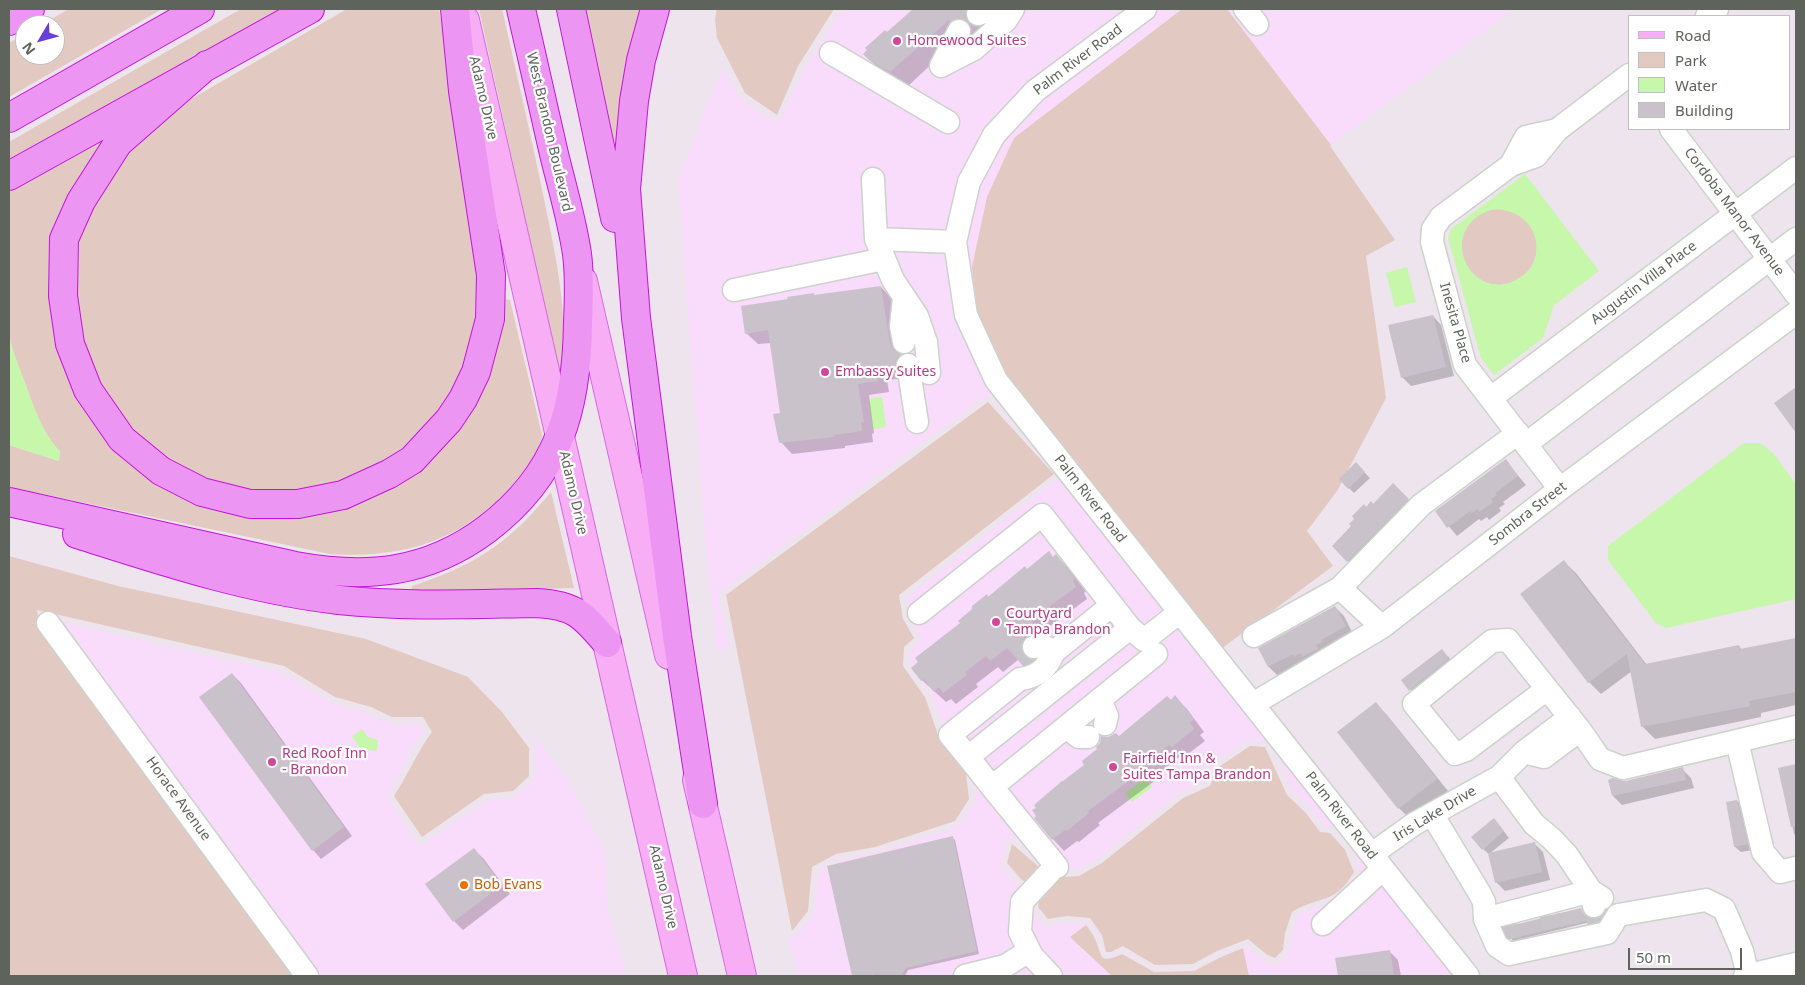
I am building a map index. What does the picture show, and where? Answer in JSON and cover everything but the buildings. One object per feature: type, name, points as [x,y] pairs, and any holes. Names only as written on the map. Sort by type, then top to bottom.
[{"type":"highway","points":[[9,21],[30,9]]},
{"type":"highway","points":[[9,118],[200,9]]},
{"type":"highway","points":[[9,176],[310,9]]},
{"type":"highway","points":[[207,65],[118,143],[81,201],[64,239],[63,296],[70,344],[88,390],[122,439],[161,471],[202,492],[250,504],[298,504],[343,495],[389,474],[412,460],[449,420],[476,372],[488,328],[491,275],[463,91],[455,9]]},
{"type":"highway","name":"West Brandon Boulevard","points":[[9,502],[318,570],[342,573],[390,571],[430,560],[481,533],[502,518],[518,502],[536,479],[560,437],[573,394],[579,300],[577,255],[521,9]]},
{"type":"highway","points":[[571,9],[636,318]]},
{"type":"highway","points":[[655,9],[641,60],[634,101],[626,189],[636,318],[677,636],[703,804]]},
{"type":"highway","points":[[9,513],[231,580],[338,600],[413,605],[557,604],[571,609],[582,616],[594,627],[607,644]]},
{"type":"main road","name":"Adamo Drive","points":[[463,9],[683,976]]},
{"type":"main road","points":[[577,255],[615,414],[742,976]]},
{"type":"street","points":[[959,31],[941,66],[974,49],[1006,20],[1013,9]]},
{"type":"street","name":"Palm River Road","points":[[1145,9],[1035,90],[994,135],[969,182],[955,242],[966,315],[996,380],[1468,976]]},
{"type":"street","points":[[831,53],[948,122]]},
{"type":"street","name":"Inesita Place","points":[[1560,489],[1465,365],[1432,242],[1433,228],[1441,218],[1511,165],[1536,156],[1557,130],[1628,76]]},
{"type":"street","name":"Cordoba Manor Avenue","points":[[1673,130],[1796,294]]},
{"type":"street","name":"Augustin Villa Place","points":[[1491,398],[1796,168]]},
{"type":"street","points":[[872,179],[880,249],[893,280],[916,316],[926,342],[929,374]]},
{"type":"street","points":[[1254,636],[1340,588],[1421,505],[1522,438],[1796,239]]},
{"type":"street","points":[[734,290],[880,249],[955,242]]},
{"type":"street","points":[[904,298],[901,326],[904,342]]},
{"type":"street","name":"Sombra Street","points":[[1253,704],[1382,627],[1560,489],[1796,313]]},
{"type":"street","points":[[908,365],[918,422]]},
{"type":"street","points":[[918,613],[1042,515],[1130,628],[1144,640],[1180,612]]},
{"type":"street","points":[[1340,588],[1382,627]]},
{"type":"street","points":[[1051,976],[1032,956],[1020,932],[1022,902],[1053,870],[992,787],[950,735],[1032,659],[1112,605]]},
{"type":"street","name":"Horace Avenue","points":[[48,623],[307,976]]},
{"type":"street","points":[[968,757],[1130,628]]},
{"type":"street","points":[[1547,689],[1466,750],[1455,754],[1414,704],[1492,641],[1508,640],[1575,724],[1600,758],[1623,768],[1796,727]]},
{"type":"street","points":[[992,787],[1156,654]]},
{"type":"street","points":[[1066,727],[1080,737],[1096,730],[1107,716],[1100,699]]},
{"type":"street","name":"Iris Lake Drive","points":[[1323,924],[1408,828],[1499,777],[1524,752],[1544,757],[1575,724]]},
{"type":"street","points":[[1737,741],[1764,852],[1780,872],[1796,868]]},
{"type":"street","points":[[1499,777],[1534,824],[1567,855],[1552,922]]},
{"type":"street","points":[[1432,814],[1484,902],[1552,922],[1706,900],[1724,909],[1742,951],[1746,976],[1796,964]]},
{"type":"street","points":[[965,976],[995,972],[1030,951]]},
{"type":"shaded area","points":[[843,9],[1132,9],[1029,86],[946,241],[1029,436],[993,397],[988,395],[984,397],[721,591],[719,597],[729,647],[717,651],[705,535],[678,180],[719,76],[724,70],[740,99],[772,121],[780,121],[805,68]]},
{"type":"shaded area","points":[[1159,9],[1182,9],[1014,138],[978,320],[963,242],[977,184],[1001,139],[1040,96]]},
{"type":"shaded area","points":[[1227,9],[1513,9],[1331,145]]},
{"type":"shaded area","points":[[1061,476],[1457,976],[1249,976],[1243,948],[1246,947],[1263,960],[1274,965],[1278,964],[1289,953],[1292,934],[1298,916],[1304,912],[1338,901],[1353,888],[1361,873],[1351,845],[1334,826],[1324,825],[1312,808],[1293,791],[1271,742],[1249,739],[1216,761],[1205,781],[1179,793],[1098,858],[1078,869],[1066,870],[1016,839],[1011,838],[1007,840],[1001,866],[1016,884],[1033,896],[1031,909],[1042,924],[1046,926],[1066,923],[1086,925],[1070,937],[1112,976],[798,976],[788,937],[796,937],[814,913],[819,871],[838,861],[877,853],[958,827],[976,800],[974,773],[946,736],[932,694],[910,663],[911,650],[920,641],[921,637],[910,616],[907,597]]},
{"type":"shaded area","points":[[59,622],[280,672],[332,703],[368,714],[391,724],[419,724],[424,732],[414,746],[387,797],[419,844],[426,843],[486,801],[513,798],[533,781],[536,775],[536,745],[526,732],[543,746],[572,785],[605,851],[608,909],[626,976],[318,976]]},
{"type":"green space","points":[[69,9],[162,9],[65,65],[65,15],[58,15]]},
{"type":"green space","points":[[241,9],[280,9],[119,99],[9,165],[9,142]]},
{"type":"green space","points":[[347,9],[439,9],[478,232],[484,279],[474,355],[428,431],[357,483],[250,497],[169,469],[95,393],[69,281],[79,230],[117,164],[150,130],[186,102]]},
{"type":"green space","points":[[479,9],[502,9],[557,264],[563,328],[561,373],[550,330]]},
{"type":"green space","points":[[582,9],[646,9],[620,154],[613,154]]},
{"type":"green space","points":[[717,9],[834,9],[798,66],[777,115],[745,93],[717,38],[715,19]]},
{"type":"green space","points":[[1182,9],[1227,9],[1331,145],[1395,240],[1366,256],[1386,398],[1337,491],[1307,531],[1333,566],[1221,649],[1003,375],[978,320],[972,267],[987,197],[1014,138]]},
{"type":"green space","points":[[15,40],[15,65],[65,65],[9,97],[9,43]]},
{"type":"green space","points":[[123,119],[57,246],[109,438],[256,513],[418,461],[497,298],[510,300],[542,435],[539,446],[530,462],[500,498],[479,516],[457,530],[434,541],[385,553],[358,555],[330,554],[9,487],[9,445],[59,461],[60,452],[48,436],[39,419],[18,366],[9,336],[9,183]]},
{"type":"green space","points":[[1499,209],[1513,212],[1526,220],[1534,233],[1537,247],[1534,261],[1526,274],[1513,282],[1499,285],[1485,282],[1472,274],[1464,261],[1461,247],[1464,233],[1472,220],[1485,212]]},
{"type":"green space","points":[[988,402],[1054,474],[899,595],[903,619],[914,638],[904,647],[903,666],[925,697],[940,741],[969,757],[966,774],[969,799],[955,821],[875,847],[836,854],[812,867],[808,911],[792,931],[726,595]]},
{"type":"green space","points":[[551,492],[574,588],[414,592],[412,590],[412,586],[454,570],[489,551],[536,510]]},
{"type":"green space","points":[[9,556],[118,586],[366,639],[468,677],[502,712],[529,748],[529,776],[513,791],[484,794],[422,837],[394,796],[432,732],[423,717],[392,717],[371,707],[335,697],[284,666],[37,610],[39,626],[294,976],[9,976]]},
{"type":"green space","points":[[1250,746],[1265,747],[1287,795],[1306,813],[1320,832],[1330,833],[1345,850],[1354,872],[1340,890],[1333,895],[1292,912],[1285,933],[1283,950],[1275,958],[1266,954],[1248,939],[1217,951],[1193,964],[1155,965],[1123,946],[1111,952],[1106,952],[1102,935],[1090,918],[1067,916],[1048,919],[1038,907],[1041,892],[1022,880],[1007,863],[1012,844],[1045,872],[1064,877],[1079,876],[1102,863],[1183,798],[1210,786],[1219,767]]},
{"type":"green space","points":[[1086,925],[1094,937],[1100,954],[1105,959],[1122,954],[1154,972],[1194,971],[1243,948],[1249,976],[1112,976],[1070,937]]},
{"type":"water","points":[[1525,174],[1599,271],[1554,305],[1543,338],[1494,375],[1481,358],[1448,238],[1451,229]],"holes":[[[1493,209],[1519,216],[1531,228],[1535,236],[1535,258],[1533,265],[1519,278],[1502,284],[1487,283],[1475,275],[1466,262],[1462,248],[1465,232],[1474,219]]]},
{"type":"water","points":[[1407,267],[1416,302],[1395,307],[1386,273]]},
{"type":"water","points":[[9,336],[16,360],[39,419],[48,436],[60,452],[59,461],[9,445]]},
{"type":"water","points":[[882,397],[886,427],[873,429],[869,402],[872,398]]},
{"type":"water","points":[[1744,443],[1760,443],[1773,453],[1796,484],[1796,599],[1666,628],[1656,623],[1608,560],[1608,546]]},
{"type":"water","points":[[362,729],[368,737],[378,740],[377,751],[361,749],[352,737]]},
{"type":"water","points":[[1145,778],[1152,787],[1132,802],[1125,793]]},
{"type":"tunnel","points":[[1018,660],[1034,647]]},
{"type":"tunnel","points":[[1594,906],[1599,925]]},
{"type":"tunnel","points":[[1567,912],[1569,925]]},
{"type":"tunnel","points":[[1551,915],[1553,928]]},
{"type":"tunnel","points":[[1508,925],[1510,939]]},
{"type":"place","name":"Homewood Suites","points":[[897,41]]},
{"type":"place","name":"Embassy Suites","points":[[825,372]]},
{"type":"place","name":"Courtyard Tampa Brandon","points":[[996,622]]},
{"type":"place","name":"Red Roof Inn - Brandon","points":[[272,762]]},
{"type":"place","name":"Fairfield Inn & Suites Tampa Brandon","points":[[1113,767]]},
{"type":"place","name":"Bob Evans","points":[[464,885]]}]
